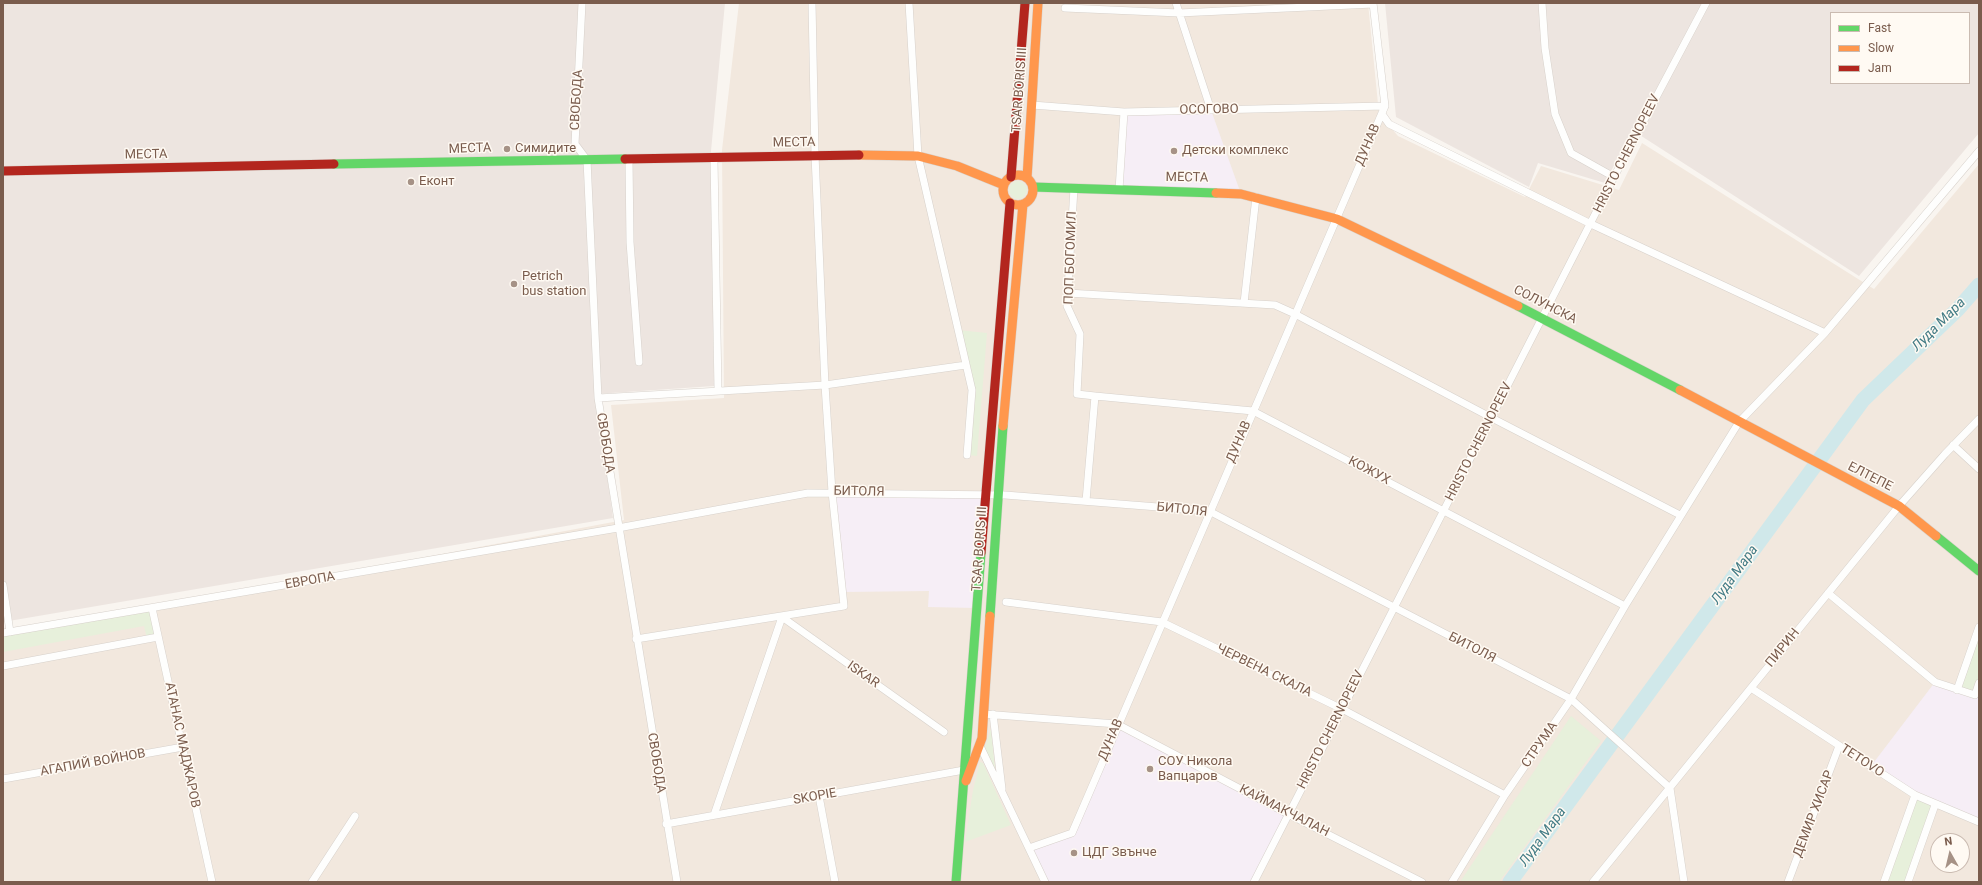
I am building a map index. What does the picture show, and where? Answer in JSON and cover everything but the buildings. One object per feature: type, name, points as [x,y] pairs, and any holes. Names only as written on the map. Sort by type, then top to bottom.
[{"type":"main road","name":"TSAR BORIS III","points":[[1011,177],[1025,3]]},
{"type":"main road","name":"TSAR BORIS III","points":[[1027,178],[1038,3]]},
{"type":"main road","name":"МЕСТА","points":[[3,171],[629,160],[814,155],[918,156],[957,166],[1004,185]]},
{"type":"main road","points":[[1019,175],[1027,178],[1033,187],[1031,198],[1023,204],[1016,205],[1010,203],[1004,196],[1004,185],[1011,177],[1019,175]]},
{"type":"main road","name":"МЕСТА","points":[[1033,187],[1225,192],[1256,197],[1336,219]]},
{"type":"main road","name":"TSAR BORIS III","points":[[956,882],[966,736],[1010,203]]},
{"type":"main road","name":"TSAR BORIS III","points":[[981,742],[997,495],[1023,204]]},
{"type":"main road","name":"СОЛУНСКА","points":[[1336,219],[1543,318],[1739,422]]},
{"type":"main road","name":"ЕЛТЕПЕ","points":[[1739,422],[1838,476],[1899,506],[1979,571]]},
{"type":"main road","points":[[962,790],[981,742],[970,740],[966,736]]},
{"type":"street","name":"СВОБОДА","points":[[582,3],[575,144],[588,160],[598,398],[676,882]]},
{"type":"street","points":[[636,640],[844,606],[832,492],[825,385],[814,155],[812,3]]},
{"type":"street","points":[[909,3],[918,156],[972,390],[967,455]]},
{"type":"street","points":[[1176,3],[1211,110]]},
{"type":"street","points":[[1542,3],[1545,48],[1555,114],[1571,153],[1614,176]]},
{"type":"street","name":"HRISTO CHERNOPEEV","points":[[1254,882],[1591,224],[1614,176],[1706,3]]},
{"type":"street","points":[[1065,8],[1179,13],[1373,4]]},
{"type":"street","name":"ДУНАВ","points":[[1029,848],[1072,833],[1117,724],[1382,114],[1385,106],[1373,4]]},
{"type":"street","name":"ОСОГОВО","points":[[1032,105],[1124,112],[1385,106]]},
{"type":"street","points":[[1119,190],[1124,112]]},
{"type":"street","points":[[1382,114],[1389,124],[1591,224],[1825,333]]},
{"type":"street","name":"СТРУМА","points":[[1452,882],[1505,795],[1571,700],[1625,606],[1739,422],[1825,333],[1979,151]]},
{"type":"street","points":[[714,158],[718,391]]},
{"type":"street","points":[[629,160],[630,242],[639,362]]},
{"type":"street","name":"ПОП БОГОМИЛ","points":[[1074,188],[1067,306],[1080,334],[1077,394],[1095,396]]},
{"type":"street","points":[[1244,302],[1256,197]]},
{"type":"street","points":[[1067,293],[1244,302],[1275,305],[1295,314],[1680,515]]},
{"type":"street","points":[[598,398],[825,385],[966,365]]},
{"type":"street","points":[[1086,501],[1095,396]]},
{"type":"street","name":"КОЖУХ","points":[[1095,396],[1253,411],[1625,606]]},
{"type":"street","name":"ПИРИН","points":[[1594,882],[1899,506],[1953,445],[1979,419]]},
{"type":"street","points":[[1953,445],[1979,469]]},
{"type":"street","name":"БИТОЛЯ","points":[[618,528],[808,493],[832,492],[987,494],[1210,511],[1571,700],[1604,727],[1670,788]]},
{"type":"street","name":"ЕВРОПА","points":[[6,633],[618,528]]},
{"type":"street","points":[[3,585],[6,633]]},
{"type":"street","points":[[1828,593],[1935,682],[1975,695],[1979,683]]},
{"type":"street","name":"ЧЕРВЕНА СКАЛА","points":[[1006,602],[1162,622],[1342,709],[1505,795]]},
{"type":"street","name":"АТАНАС МАДЖАРОВ","points":[[152,608],[212,882]]},
{"type":"street","points":[[714,815],[782,617]]},
{"type":"street","name":"ISKAR","points":[[782,617],[944,732]]},
{"type":"street","points":[[1957,690],[1979,627]]},
{"type":"street","points":[[3,666],[158,637]]},
{"type":"street","name":"TETOVO","points":[[1751,688],[1915,795],[1935,805],[1979,822]]},
{"type":"street","name":"КАЙМАКЧАЛАН","points":[[983,714],[1117,724],[1288,814],[1422,882]]},
{"type":"street","points":[[994,714],[1003,795]]},
{"type":"street","name":"TSAR BORIS III","points":[[981,742],[1003,795],[1045,882]]},
{"type":"street","name":"ДЕМИР ХИСАР","points":[[1788,882],[1839,746]]},
{"type":"street","name":"АГАПИЙ ВОЙНОВ","points":[[3,779],[183,747]]},
{"type":"street","name":"SKOPIE","points":[[666,824],[964,770]]},
{"type":"street","points":[[1670,788],[1684,882]]},
{"type":"street","points":[[1884,882],[1915,795]]},
{"type":"street","points":[[819,796],[836,882]]},
{"type":"street","points":[[1908,882],[1935,805]]},
{"type":"street","points":[[312,882],[355,816]]},
{"type":"shaded area","points":[[3,3],[725,3],[711,151],[714,386],[596,394],[613,518],[3,622]]},
{"type":"shaded area","points":[[739,3],[1368,3],[1379,114],[1398,136],[1525,197],[1541,166],[1619,190],[1642,143],[1874,289],[1979,164],[1979,882],[3,882],[3,633],[152,608],[624,520],[611,405],[724,398],[722,150]]},
{"type":"shaded area","points":[[1385,3],[1979,3],[1979,133],[1859,276],[1632,130],[1605,183],[1538,163],[1529,187],[1396,117]]},
{"type":"shaded area","name":"Детски комплекс","points":[[1211,110],[1241,194],[1119,190],[1124,112]]},
{"type":"shaded area","points":[[832,492],[987,495],[976,608],[928,607],[929,591],[843,592]]},
{"type":"shaded area","points":[[1935,682],[1957,690],[1979,687],[1979,822],[1935,805],[1871,766]]},
{"type":"shaded area","name":"СОУ Никола Вапцаров","points":[[1117,724],[1288,814],[1254,882],[1045,882],[1029,848],[1072,833]]},
{"type":"green space","points":[[1014,181],[1022,181],[1027,186],[1025,197],[1022,199],[1014,199],[1009,194],[1009,186]]},
{"type":"green space","points":[[958,330],[987,333],[977,456],[967,455],[972,390]]},
{"type":"green space","points":[[152,608],[158,637],[147,639],[144,626],[3,652],[3,633]]},
{"type":"green space","points":[[1979,627],[1979,683],[1975,695],[1957,690]]},
{"type":"green space","points":[[1571,716],[1601,741],[1499,882],[1460,882]]},
{"type":"green space","points":[[991,729],[995,768],[993,770],[985,747]]},
{"type":"green space","points":[[980,762],[983,763],[1011,825],[965,842],[973,790]]},
{"type":"green space","points":[[1915,795],[1935,805],[1908,882],[1884,882]]},
{"type":"waterway","name":"Луда Мара","points":[[1510,882],[1863,400],[1958,309],[1979,285]]},
{"type":"traffic: fast","points":[[334,164],[625,159]]},
{"type":"traffic: fast","points":[[1033,187],[1216,193]]},
{"type":"traffic: fast","points":[[1518,306],[1680,390]]},
{"type":"traffic: fast","points":[[990,616],[1003,426]]},
{"type":"traffic: fast","points":[[1936,536],[1979,571]]},
{"type":"traffic: fast","points":[[956,882],[981,553]]},
{"type":"traffic: slow","points":[[1027,178],[1038,3]]},
{"type":"traffic: slow","points":[[859,155],[918,156],[957,166],[1004,185]]},
{"type":"traffic: slow","points":[[1018,175],[1029,179],[1033,190],[1029,201],[1018,205],[1007,201],[1003,190],[1007,179],[1018,175]]},
{"type":"traffic: slow","points":[[1216,193],[1241,194],[1337,219],[1518,306]]},
{"type":"traffic: slow","points":[[1003,426],[1023,204]]},
{"type":"traffic: slow","points":[[1680,390],[1899,506],[1936,536]]},
{"type":"traffic: slow","points":[[966,781],[982,738],[990,616]]},
{"type":"traffic: jam","points":[[1011,177],[1025,3]]},
{"type":"traffic: jam","points":[[625,159],[859,155]]},
{"type":"traffic: jam","points":[[3,171],[334,164]]},
{"type":"traffic: jam","points":[[981,553],[1010,203]]},
{"type":"place","name":"Симидите","points":[[507,149]]},
{"type":"place","name":"Детски комплекс","points":[[1174,151]]},
{"type":"place","name":"Еконт","points":[[411,182]]},
{"type":"place","name":"Petrich bus station","points":[[514,284]]},
{"type":"place","name":"СОУ Никола Вапцаров","points":[[1150,769]]},
{"type":"place","name":"ЦДГ Звънче","points":[[1074,853]]}]
